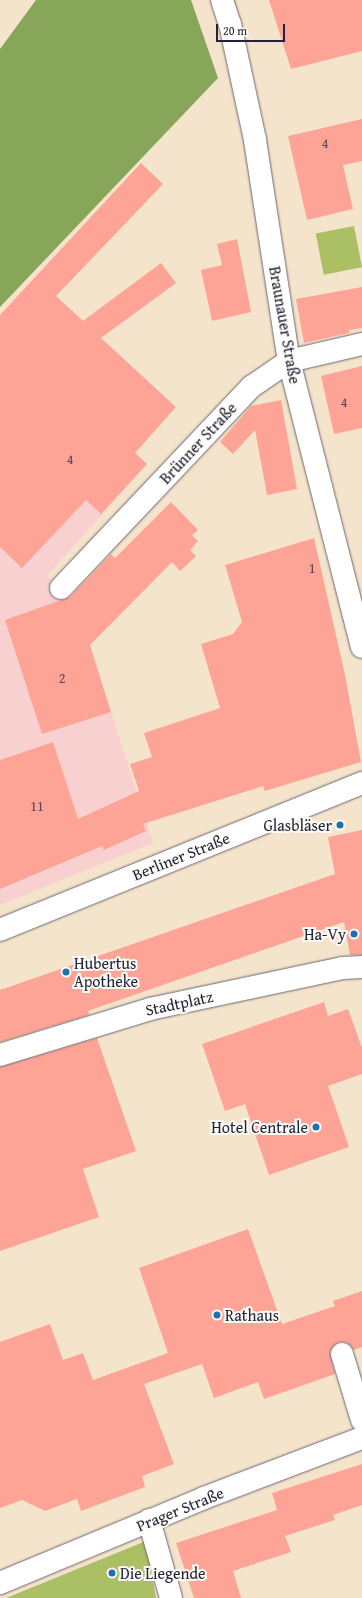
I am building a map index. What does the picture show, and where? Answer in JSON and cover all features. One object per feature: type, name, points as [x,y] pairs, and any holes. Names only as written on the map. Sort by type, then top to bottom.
[{"type":"street","name":"Braunauer Straße","points":[[222,0],[230,24],[255,140],[289,360],[362,647]]},
{"type":"street","name":"Brünner Straße","points":[[61,588],[251,387],[289,360],[362,344]]},
{"type":"street","name":"Berliner Straße","points":[[0,930],[362,783]]},
{"type":"street","name":"Stadtplatz","points":[[0,1055],[150,1009],[343,968],[362,967]]},
{"type":"street","points":[[342,1354],[362,1420]]},
{"type":"street","name":"Prager Straße","points":[[0,1583],[149,1520],[362,1438]]},
{"type":"street","points":[[149,1520],[171,1598]]},
{"type":"shaded area","points":[[0,327],[147,464],[48,575],[64,601],[81,618],[153,843],[0,905]]},
{"type":"green space","points":[[36,0],[191,0],[218,78],[0,307],[0,49]]},
{"type":"green space","points":[[354,226],[362,267],[324,275],[316,233]]},
{"type":"green space","points":[[146,1541],[156,1598],[6,1598]]},
{"type":"building","points":[[269,0],[362,0],[362,51],[291,69]]},
{"type":"building","points":[[362,119],[362,161],[343,165],[353,209],[307,220],[288,136]]},
{"type":"building","points":[[141,163],[163,184],[56,296],[83,321],[161,263],[176,283],[101,338],[176,407],[135,453],[147,464],[101,514],[86,500],[22,568],[0,547],[0,315]]},
{"type":"building","points":[[237,239],[251,312],[212,321],[201,270],[222,265],[217,244]]},
{"type":"building","points":[[362,287],[362,328],[349,330],[349,333],[304,343],[296,299]]},
{"type":"building","points":[[362,366],[362,428],[334,434],[321,376]]},
{"type":"building","points":[[281,400],[297,489],[267,495],[255,430],[233,454],[220,442],[251,406]]},
{"type":"building","points":[[171,502],[198,530],[192,535],[198,541],[190,550],[196,556],[180,571],[172,562],[90,645],[111,712],[42,734],[5,620],[70,597],[111,554],[115,558]]},
{"type":"building","points":[[314,538],[345,675],[361,762],[265,791],[263,786],[143,824],[146,831],[104,850],[102,846],[0,889],[0,760],[53,742],[78,819],[139,791],[130,764],[152,757],[144,733],[220,708],[201,644],[233,634],[242,622],[225,565]]},
{"type":"building","points":[[362,830],[362,955],[350,955],[344,922],[88,1011],[89,1015],[0,1042],[0,990],[335,874],[328,837]]},
{"type":"building","points":[[324,1002],[328,1016],[348,1009],[362,1048],[362,1074],[328,1086],[349,1147],[269,1175],[245,1104],[225,1111],[202,1044]]},
{"type":"building","points":[[97,1038],[136,1151],[83,1169],[99,1217],[0,1251],[0,1067]]},
{"type":"building","points":[[248,1229],[282,1324],[335,1306],[333,1301],[362,1291],[362,1347],[354,1350],[345,1342],[338,1342],[330,1352],[335,1374],[264,1399],[258,1382],[214,1398],[202,1364],[144,1384],[174,1464],[142,1476],[145,1487],[81,1511],[77,1499],[45,1511],[22,1500],[0,1508],[0,1342],[50,1324],[63,1360],[83,1353],[93,1380],[168,1353],[139,1268]]},
{"type":"building","points":[[362,1464],[362,1505],[333,1515],[335,1520],[285,1536],[291,1552],[233,1571],[241,1598],[194,1598],[176,1543],[277,1510],[272,1493]]},
{"type":"place","name":"Glasbläser","points":[[340,825]]},
{"type":"place","name":"Ha-Vy","points":[[354,934]]},
{"type":"place","name":"Hubertus Apotheke","points":[[66,972]]},
{"type":"place","name":"Hotel Centrale","points":[[316,1127]]},
{"type":"place","name":"Rathaus","points":[[217,1315]]},
{"type":"place","name":"Die Liegende","points":[[112,1573]]}]
